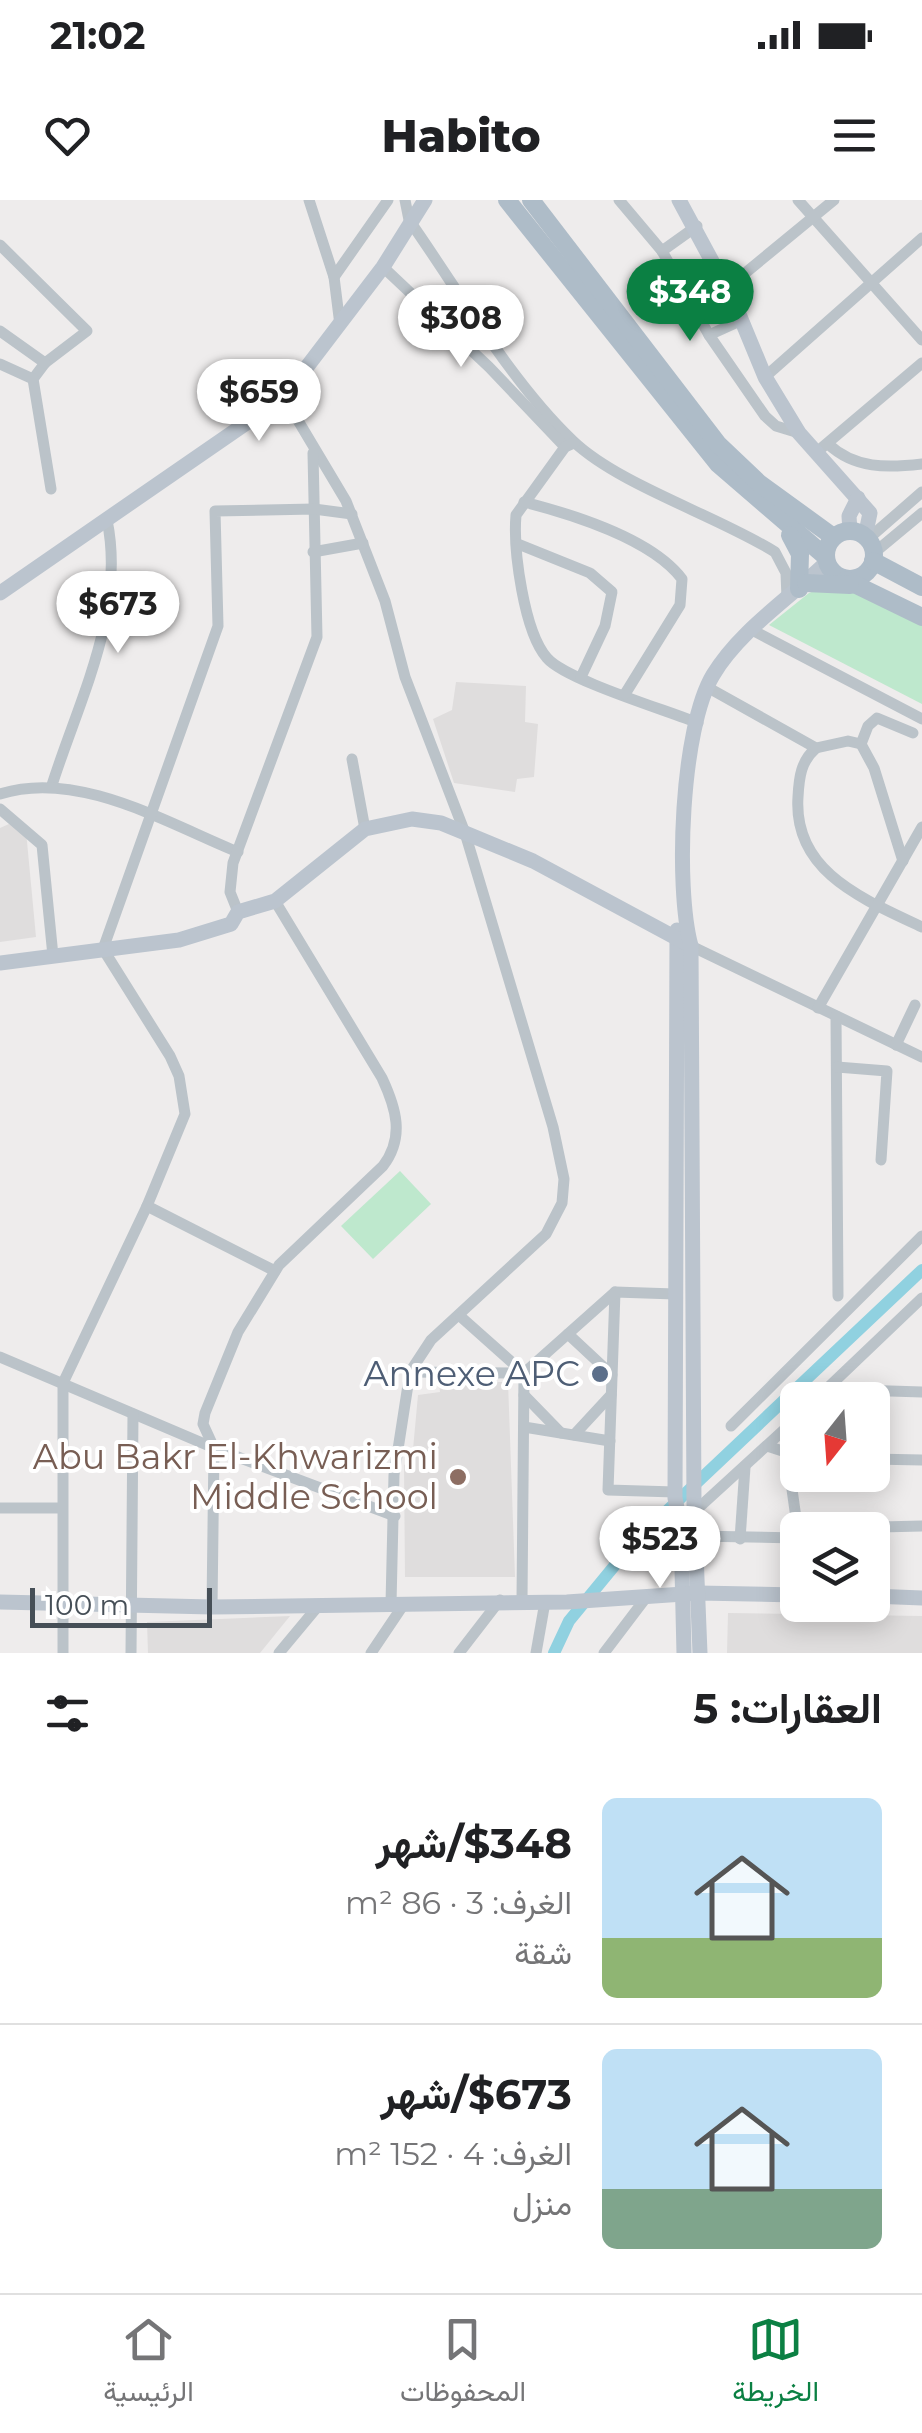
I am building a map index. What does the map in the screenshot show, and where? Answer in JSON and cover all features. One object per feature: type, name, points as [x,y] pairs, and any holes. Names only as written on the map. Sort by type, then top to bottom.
[{"type":"main road","points":[[507,200],[682,423],[736,482],[846,580],[922,616]]},
{"type":"main road","points":[[531,200],[718,444],[759,483],[860,543],[922,587]]},
{"type":"main road","points":[[785,526],[800,554],[797,590],[841,582],[868,590]]},
{"type":"main road","points":[[827,560],[860,543]]},
{"type":"main road","points":[[846,580],[865,573],[860,543]]},
{"type":"street","points":[[309,200],[334,277],[340,326]]},
{"type":"street","points":[[334,277],[388,200]]},
{"type":"street","points":[[405,200],[408,220],[569,445]]},
{"type":"street","points":[[1,588],[284,397],[383,268],[408,220],[424,200]]},
{"type":"street","points":[[619,200],[662,251],[709,335],[770,422],[800,432],[823,448],[863,464],[922,464]]},
{"type":"street","points":[[679,200],[697,226],[765,377],[800,432]]},
{"type":"street","points":[[798,200],[922,340]]},
{"type":"street","points":[[727,288],[834,200]]},
{"type":"street","points":[[662,251],[697,226]]},
{"type":"street","points":[[765,377],[922,238]]},
{"type":"street","points":[[0,245],[87,330],[45,363],[33,378],[51,488]]},
{"type":"street","points":[[383,268],[569,445],[774,552],[797,590]]},
{"type":"street","points":[[709,335],[742,320]]},
{"type":"street","points":[[0,330],[45,363]]},
{"type":"street","points":[[823,448],[922,363]]},
{"type":"street","points":[[0,364],[33,378]]},
{"type":"street","points":[[284,397],[313,453],[328,466],[363,544],[405,677],[464,832],[554,1128],[564,1179],[562,1202],[546,1234],[461,1317],[431,1340],[410,1372],[394,1475],[397,1604],[371,1653]]},
{"type":"street","points":[[569,445],[516,515],[535,642],[548,660],[581,677],[698,722]]},
{"type":"street","points":[[823,448],[870,513],[860,543]]},
{"type":"street","points":[[238,912],[230,892],[238,852],[313,654],[320,606],[314,552],[313,453]]},
{"type":"street","points":[[860,543],[922,492]]},
{"type":"street","points":[[524,502],[568,513],[629,540],[682,578],[680,605],[626,694]]},
{"type":"street","points":[[103,948],[218,626],[215,511],[314,508],[352,514]]},
{"type":"street","points":[[860,543],[922,513]]},
{"type":"street","points":[[52,785],[108,616],[112,555],[107,520]]},
{"type":"street","points":[[314,552],[363,544]]},
{"type":"street","points":[[518,544],[590,573],[612,592],[605,626],[581,677]]},
{"type":"street","points":[[684,1653],[690,1594],[688,1532],[694,1508],[691,946],[683,917],[687,785],[707,687],[752,630],[827,560]]},
{"type":"street","points":[[752,630],[922,719]]},
{"type":"street","points":[[707,687],[816,748]]},
{"type":"street","points":[[902,861],[874,768],[862,744],[868,726],[877,718],[912,733]]},
{"type":"street","points":[[862,744],[848,740],[816,748],[806,757],[799,784],[803,844],[822,868],[877,906],[922,927]]},
{"type":"street","points":[[352,759],[365,828]]},
{"type":"street","points":[[0,794],[52,785],[149,816],[238,852]]},
{"type":"street","points":[[0,809],[27,827],[42,845],[53,956]]},
{"type":"street","points":[[0,963],[179,940],[230,924],[238,912],[275,901],[365,828],[412,819],[440,823],[533,860],[691,946],[922,1057]]},
{"type":"street","points":[[818,1008],[922,827]]},
{"type":"street","points":[[212,1607],[214,1448],[203,1424],[205,1413],[238,1332],[275,1270],[313,1228],[383,1166],[396,1141],[397,1116],[382,1078],[275,901]]},
{"type":"street","points":[[683,917],[674,934],[675,1495],[688,1532]]},
{"type":"street","points":[[63,1653],[63,1382],[147,1206],[186,1104],[170,1056],[103,948]]},
{"type":"street","points":[[896,1045],[916,1005]]},
{"type":"street","points":[[836,1016],[838,1296]]},
{"type":"street","points":[[838,1067],[888,1071],[881,1160]]},
{"type":"street","points":[[147,1206],[275,1270]]},
{"type":"street","points":[[731,1426],[922,1236]]},
{"type":"street","points":[[410,1372],[524,1373],[615,1292],[675,1294]]},
{"type":"street","points":[[615,1292],[608,1490],[675,1495]]},
{"type":"street","points":[[834,1382],[922,1298]]},
{"type":"street","points":[[461,1317],[524,1373],[522,1600]]},
{"type":"street","points":[[568,1334],[612,1375]]},
{"type":"street","points":[[0,1356],[214,1448],[395,1516]]},
{"type":"street","points":[[890,1391],[922,1392]]},
{"type":"street","points":[[524,1395],[567,1434]]},
{"type":"street","points":[[567,1434],[611,1395]]},
{"type":"street","points":[[132,1653],[134,1414]]},
{"type":"street","points":[[524,1427],[610,1441]]},
{"type":"street","points":[[694,1508],[780,1434]]},
{"type":"street","points":[[767,1446],[780,1451]]},
{"type":"street","points":[[890,1459],[922,1460]]},
{"type":"street","points":[[740,1539],[745,1467]]},
{"type":"street","points":[[0,1508],[61,1508]]},
{"type":"street","points":[[890,1529],[922,1526]]},
{"type":"street","points":[[688,1532],[740,1539],[780,1537]]},
{"type":"street","points":[[690,1594],[700,1653]]},
{"type":"street","points":[[0,1602],[212,1607],[780,1595]]},
{"type":"street","points":[[890,1597],[922,1598]]},
{"type":"street","points":[[604,1653],[644,1598]]},
{"type":"street","points":[[460,1653],[500,1600]]},
{"type":"street","points":[[536,1653],[546,1602]]},
{"type":"street","points":[[279,1653],[319,1605]]},
{"type":"shaded area","points":[[456,682],[526,686],[525,722],[538,724],[534,777],[517,779],[515,792],[454,783],[433,719],[452,710]]},
{"type":"shaded area","points":[[9,824],[26,831],[36,937],[0,942],[0,828]]},
{"type":"shaded area","name":"Abu Bakr El-Khwarizmi Middle School","points":[[439,1382],[508,1382],[515,1577],[405,1577],[404,1465],[412,1460],[418,1395],[440,1392]]},
{"type":"shaded area","points":[[728,1613],[780,1614],[780,1622],[890,1622],[890,1616],[922,1616],[922,1653],[727,1653]]},
{"type":"shaded area","points":[[290,1616],[260,1653],[148,1653],[147,1622]]},
{"type":"green space","points":[[834,583],[922,624],[922,704],[769,625],[809,593]]},
{"type":"green space","points":[[400,1171],[431,1204],[373,1259],[341,1226]]},
{"type":"waterway","points":[[554,1653],[569,1621],[634,1542],[922,1270]]},
{"type":"place","name":"Annexe APC","points":[[600,1374]]},
{"type":"place","name":"Abu Bakr El-Khwarizmi Middle School","points":[[458,1477]]}]
